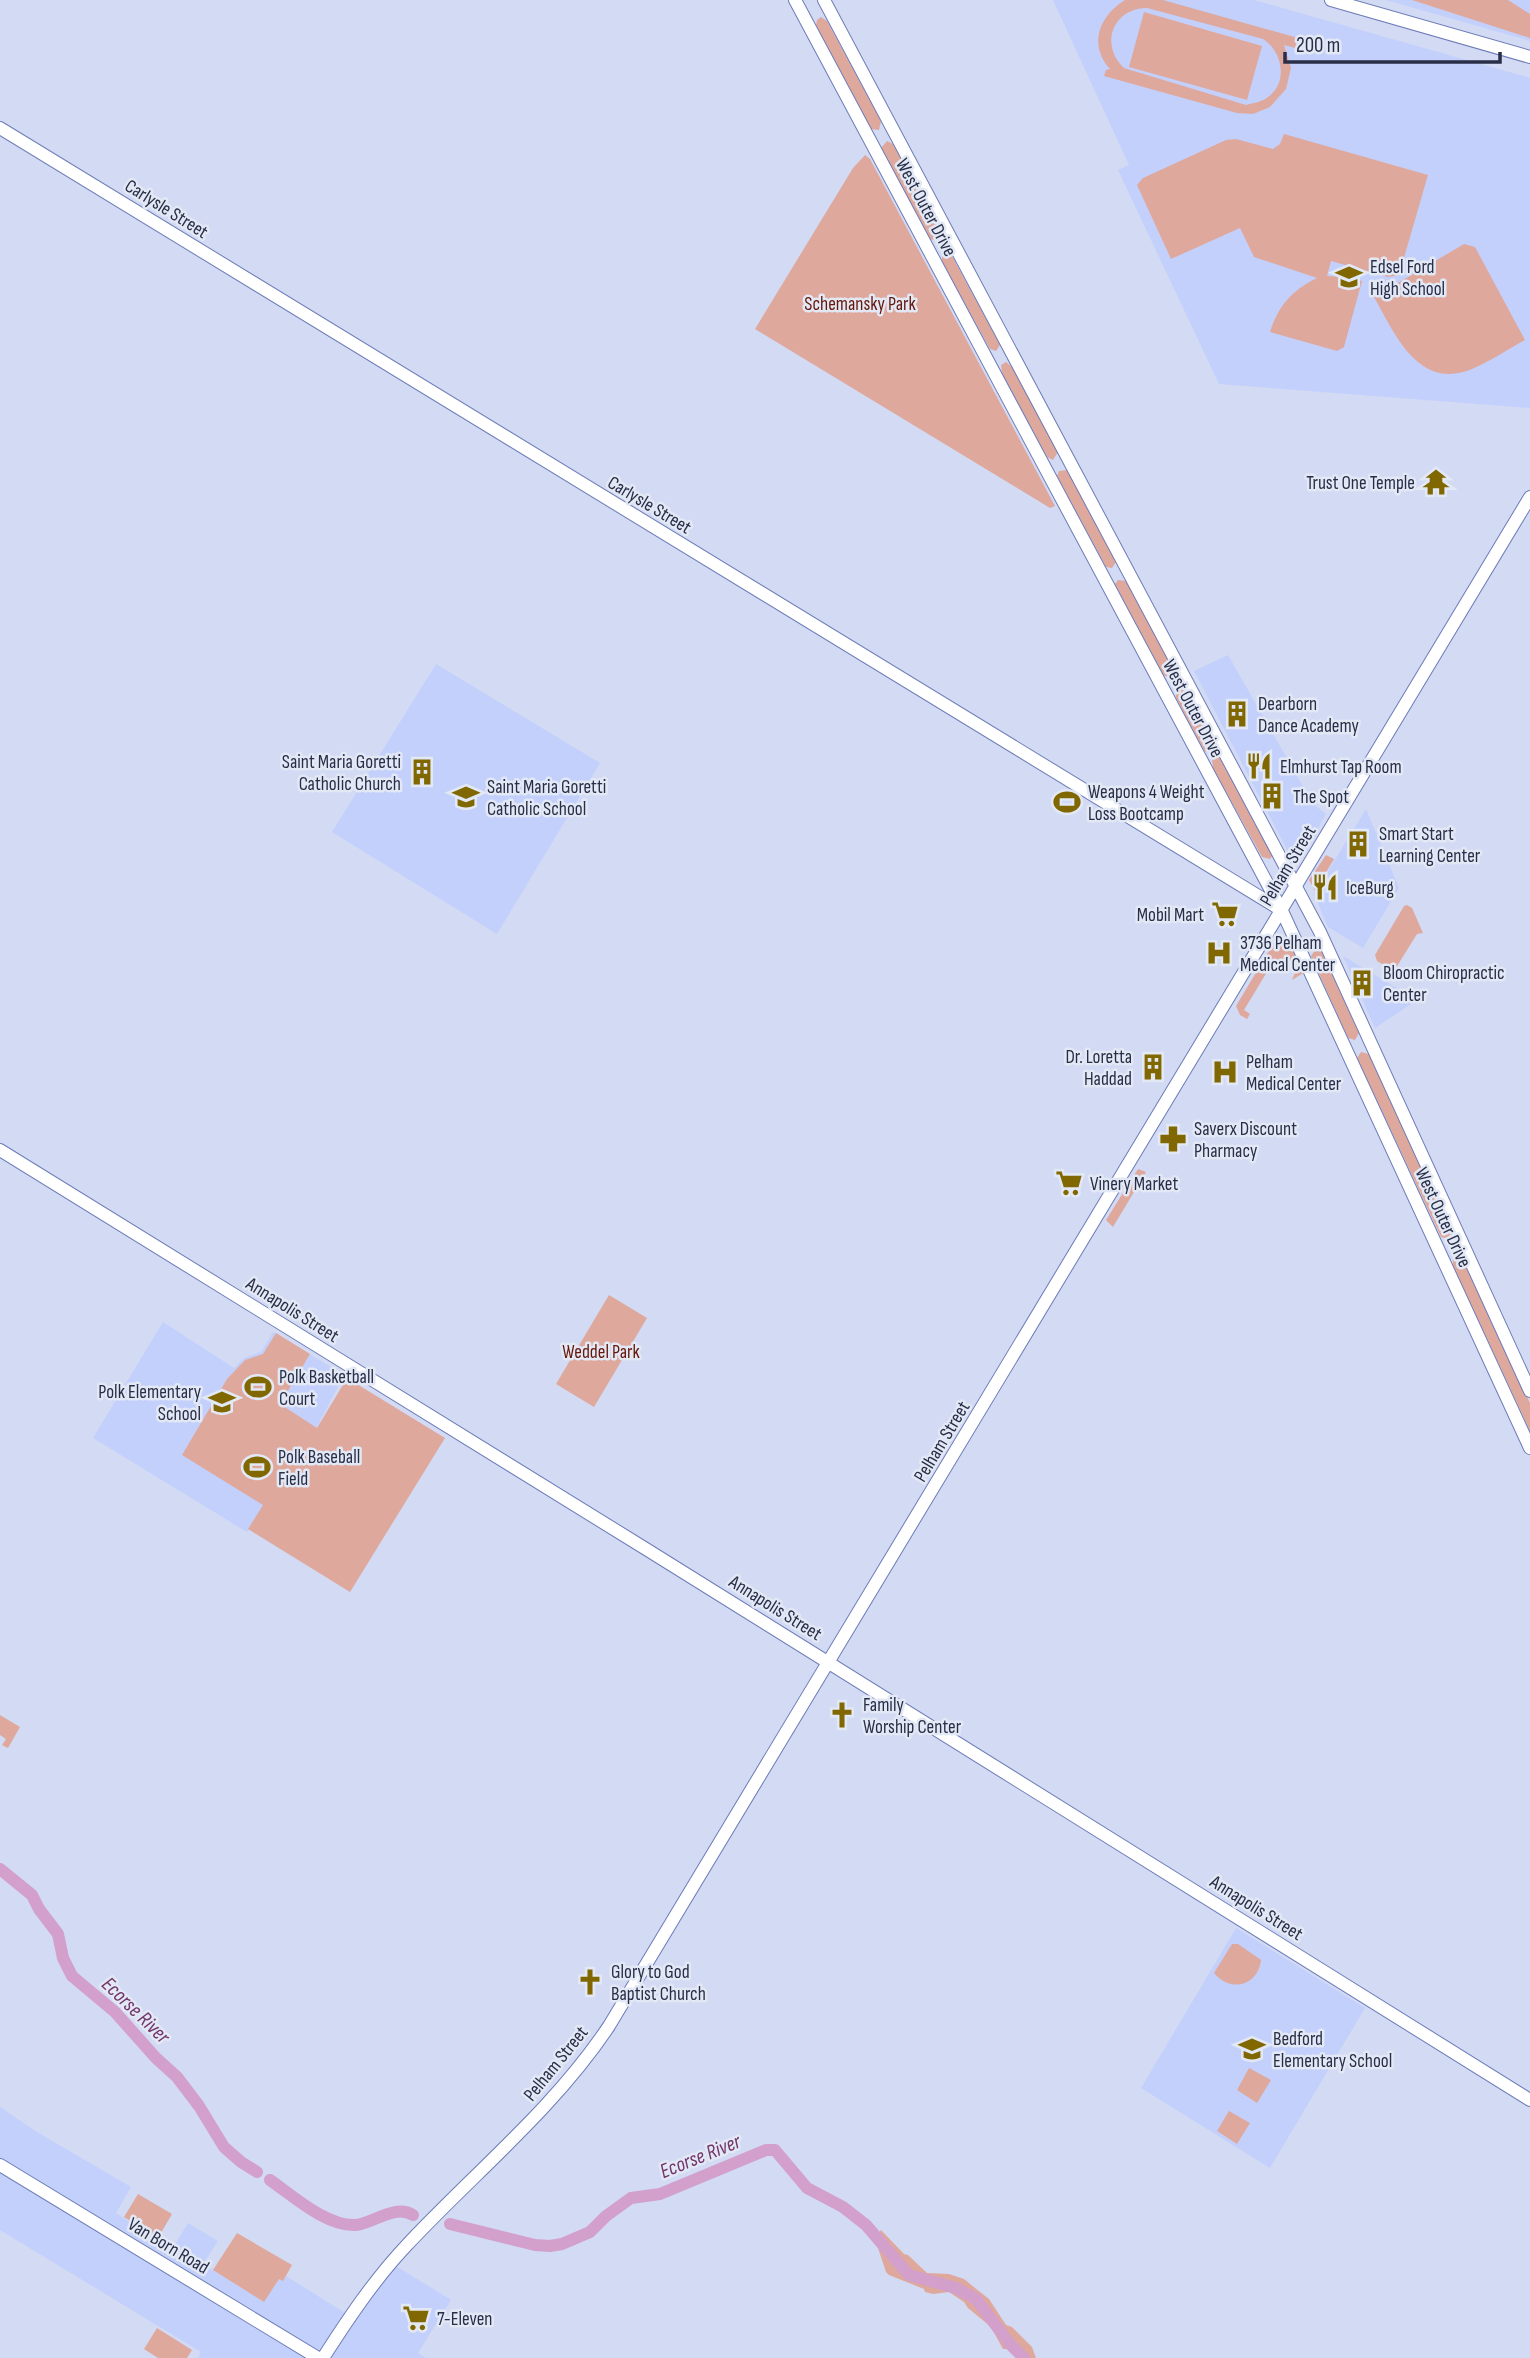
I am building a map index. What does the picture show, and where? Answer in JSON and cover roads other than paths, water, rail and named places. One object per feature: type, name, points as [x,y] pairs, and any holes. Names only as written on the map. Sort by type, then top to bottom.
[{"type":"street","name":"West Outer Drive","points":[[795,0],[1282,911],[1530,1448]]},
{"type":"street","name":"West Outer Drive","points":[[824,0],[1320,932],[1530,1391]]},
{"type":"street","points":[[1331,0],[1530,57]]},
{"type":"street","name":"Carlysle Street","points":[[0,128],[1282,911]]},
{"type":"street","points":[[989,363],[1010,351]]},
{"type":"street","name":"Pelham Street","points":[[321,2358],[391,2263],[434,2217],[530,2124],[588,2058],[1530,497]]},
{"type":"street","points":[[1201,761],[1223,750]]},
{"type":"street","points":[[1256,864],[1274,860],[1279,853]]},
{"type":"street","points":[[1302,954],[1319,944],[1324,945]]},
{"type":"street","name":"Annapolis Street","points":[[0,1150],[1530,2099]]},
{"type":"street","name":"Van Born Road","points":[[0,2165],[321,2358]]},
{"type":"waterway","name":"Ecorse River","points":[[0,1869],[32,1895],[58,1934],[63,1958],[72,1976],[115,2012],[177,2077],[224,2147],[257,2172]]},
{"type":"waterway","name":"Ecorse River","points":[[450,2224],[535,2245],[562,2244],[590,2232],[606,2216],[631,2198],[660,2194],[766,2150],[775,2150],[807,2188],[843,2207],[866,2225],[909,2275],[956,2288],[976,2299],[1024,2358]]},
{"type":"waterway","name":"Ecorse River","points":[[270,2180],[322,2216],[345,2224],[363,2224],[399,2212],[413,2215]]},
{"type":"place","name":"Edsel Ford High School","points":[[1349,277]]},
{"type":"place","name":"Trust One Temple","points":[[1436,482]]},
{"type":"place","name":"Dearborn Dance Academy","points":[[1237,714]]},
{"type":"place","name":"Elmhurst Tap Room","points":[[1259,766]]},
{"type":"place","name":"Saint Maria Goretti Catholic Church","points":[[422,772]]},
{"type":"place","name":"The Spot","points":[[1272,796]]},
{"type":"place","name":"Saint Maria Goretti Catholic School","points":[[466,797]]},
{"type":"place","name":"Weapons 4 Weight Loss Bootcamp","points":[[1067,802]]},
{"type":"place","name":"Smart Start Learning Center","points":[[1358,844]]},
{"type":"place","name":"IceBurg","points":[[1325,887]]},
{"type":"place","name":"Mobil Mart","points":[[1225,914]]},
{"type":"place","name":"3736 Pelham Medical Center","points":[[1219,953]]},
{"type":"place","name":"Bloom Chiropractic Center","points":[[1362,983]]},
{"type":"place","name":"Dr. Loretta Haddad","points":[[1153,1067]]},
{"type":"place","name":"Pelham Medical Center","points":[[1225,1072]]},
{"type":"place","name":"Saverx Discount Pharmacy","points":[[1173,1139]]},
{"type":"place","name":"Vinery Market","points":[[1069,1183]]},
{"type":"place","name":"Polk Basketball Court","points":[[258,1387]]},
{"type":"place","name":"Polk Elementary School","points":[[222,1402]]},
{"type":"place","name":"Polk Baseball Field","points":[[257,1467]]},
{"type":"place","name":"Family Worship Center","points":[[842,1715]]},
{"type":"place","name":"Glory to God Baptist Church","points":[[590,1982]]},
{"type":"place","name":"Bedford Elementary School","points":[[1252,2049]]},
{"type":"place","name":"7-Eleven","points":[[416,2318]]},
{"type":"park label","name":"Schemansky Park","points":[[860,303]]},
{"type":"park label","name":"Weddel Park","points":[[601,1351]]}]
